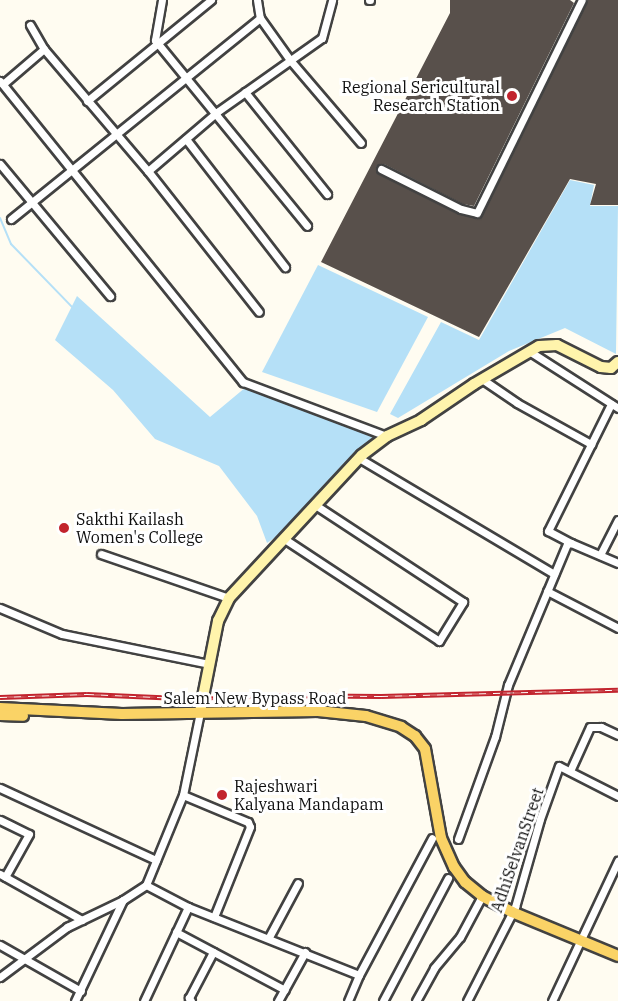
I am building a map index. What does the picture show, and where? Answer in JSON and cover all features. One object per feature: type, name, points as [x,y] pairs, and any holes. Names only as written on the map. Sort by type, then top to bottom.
[{"type":"main road","name":"Salem New Bypass Road","points":[[0,708],[122,714]]},
{"type":"main road","name":"Salem New Bypass Road","points":[[0,715],[80,718],[122,714],[318,711],[382,720],[409,731],[425,749],[444,846],[459,874],[482,896],[583,938],[618,956]]},
{"type":"main road","points":[[382,720],[394,720],[407,725],[428,742],[436,761],[445,830],[456,858],[480,887],[514,910]]},
{"type":"main road","points":[[583,938],[618,950]]},
{"type":"street","points":[[162,0],[155,39],[188,76],[307,226]]},
{"type":"street","points":[[87,101],[211,0]]},
{"type":"street","points":[[257,0],[260,18],[290,60],[361,142]]},
{"type":"street","points":[[148,171],[217,112],[322,38],[332,0]]},
{"type":"street","points":[[381,169],[461,209],[477,213],[582,0]]},
{"type":"street","points":[[11,219],[260,18]]},
{"type":"street","points":[[30,25],[44,49],[148,171],[259,312]]},
{"type":"street","points":[[44,49],[1,83],[243,382],[387,436]]},
{"type":"street","points":[[245,92],[327,194]]},
{"type":"street","points":[[186,139],[285,267]]},
{"type":"street","points":[[0,164],[110,296]]},
{"type":"street","points":[[0,976],[67,927],[123,900],[146,885],[183,795],[218,621],[229,598],[282,538],[359,458],[387,436],[421,420],[529,351],[548,344],[557,345],[602,367],[611,368],[618,362]]},
{"type":"street","points":[[529,351],[615,406],[591,444],[548,531],[618,562]]},
{"type":"street","points":[[482,379],[518,403],[591,444]]},
{"type":"street","points":[[359,458],[554,574]]},
{"type":"street","points":[[282,538],[439,641],[463,602],[314,504]]},
{"type":"street","points":[[600,555],[618,520]]},
{"type":"street","points":[[458,839],[495,737],[508,685],[567,544],[571,543]]},
{"type":"street","points":[[101,554],[229,598]]},
{"type":"street","points":[[547,591],[618,628]]},
{"type":"street","points":[[0,608],[62,634],[210,664]]},
{"type":"street","points":[[618,735],[601,727],[590,727],[570,771],[618,796]]},
{"type":"street","name":"AdhiSelvanStreet","points":[[467,1001],[514,910],[540,819],[560,766],[570,771]]},
{"type":"street","points":[[0,788],[156,860]]},
{"type":"street","points":[[183,795],[248,822],[250,827],[214,917]]},
{"type":"street","points":[[0,820],[29,834],[3,876],[82,920]]},
{"type":"street","points":[[348,1001],[359,975],[432,838]]},
{"type":"street","points":[[552,1001],[618,861]]},
{"type":"street","points":[[383,1001],[448,878]]},
{"type":"street","points":[[268,937],[298,883]]},
{"type":"street","points":[[146,885],[188,907],[359,975]]},
{"type":"street","points":[[416,1001],[434,968],[459,938],[482,896]]},
{"type":"street","points":[[75,1001],[123,900]]},
{"type":"street","points":[[144,1001],[188,907]]},
{"type":"street","points":[[176,932],[285,990]]},
{"type":"street","points":[[0,945],[81,991]]},
{"type":"street","points":[[191,1001],[189,998],[213,952]]},
{"type":"street","points":[[278,1001],[305,952]]},
{"type":"water","points":[[570,180],[594,185],[590,206],[618,206],[616,354],[565,328],[509,351],[398,418],[390,414],[441,322],[479,340]]},
{"type":"water","points":[[318,265],[428,317],[377,412],[262,372]]},
{"type":"water","points":[[77,296],[210,417],[246,387],[377,435],[338,472],[282,533],[267,543],[257,516],[219,466],[155,439],[113,390],[55,340]]},
{"type":"building","name":"Regional Sericultural Research Station","points":[[450,0],[570,0],[574,3],[474,206],[463,204],[384,164],[376,167],[378,174],[458,214],[478,219],[588,0],[618,0],[618,205],[590,205],[596,184],[570,179],[479,337],[321,262],[450,13]]},
{"type":"waterway","points":[[0,218],[11,244],[73,308]]},
{"type":"railway","points":[[0,697],[87,694],[203,699],[262,695],[381,696],[618,690]]},
{"type":"place","name":"Regional Sericultural Research Station","points":[[512,96]]},
{"type":"place","name":"Sakthi Kailash Women's College","points":[[64,528]]},
{"type":"place","name":"Rajeshwari Kalyana Mandapam","points":[[222,795]]}]
